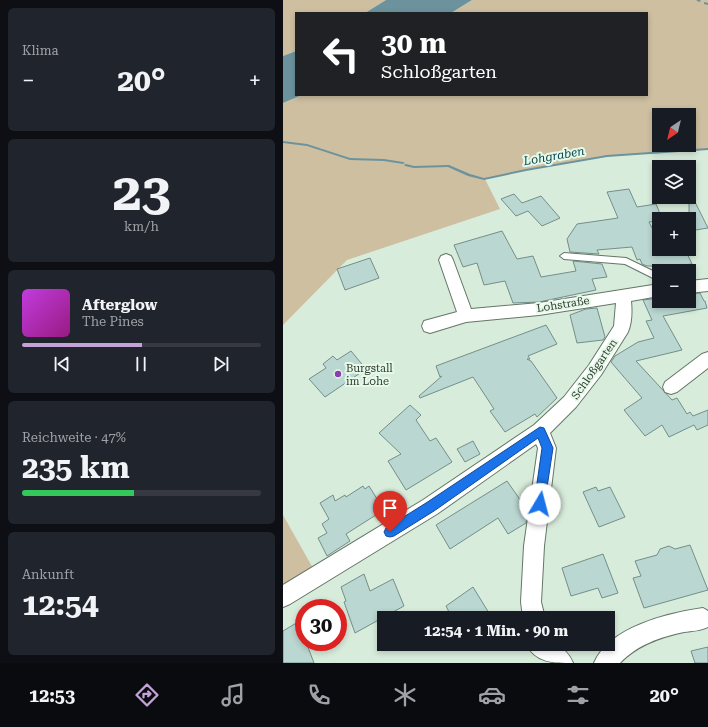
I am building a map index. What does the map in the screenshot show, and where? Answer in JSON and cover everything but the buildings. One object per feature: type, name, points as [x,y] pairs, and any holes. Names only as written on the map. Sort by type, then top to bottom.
[{"type":"street","points":[[446,260],[466,316]]},
{"type":"street","points":[[696,286],[708,285]]},
{"type":"street","name":"Lohstraße","points":[[430,326],[466,316],[539,309],[652,291]]},
{"type":"street","name":"Schloßgarten","points":[[283,597],[430,507],[540,431],[571,402],[595,370],[622,327],[624,314],[623,295]]},
{"type":"street","points":[[671,386],[708,359]]},
{"type":"street","points":[[533,611],[531,602],[534,546],[547,448],[540,431]]},
{"type":"street","points":[[605,663],[625,644],[659,628],[679,622],[703,619]]},
{"type":"street","points":[[546,651],[562,663]]},
{"type":"lane","points":[[564,256],[626,261],[652,274]]},
{"type":"shaded area","points":[[283,0],[386,0],[367,12],[295,12],[295,51],[283,56]]},
{"type":"shaded area","points":[[472,0],[708,0],[708,149],[696,150],[696,108],[652,108],[652,152],[665,152],[607,156],[526,170],[485,179],[500,209],[347,260],[283,325],[283,103],[300,96],[648,96],[648,12],[453,12]]},
{"type":"shaded area","points":[[283,515],[314,570],[283,589]]},
{"type":"water","points":[[386,0],[472,0],[453,12],[367,12]]},
{"type":"water","points":[[295,51],[295,96],[300,96],[283,103],[283,56]]},
{"type":"waterway","name":"Lohgraben","points":[[283,142],[307,145],[350,159],[384,160],[403,163]]},
{"type":"waterway","name":"Lohgraben","points":[[406,165],[414,167],[449,166],[469,175],[484,179],[607,156],[708,149]]},
{"type":"place","name":"Burgstall im Lohe","points":[[338,374]]},
{"type":"route","points":[[390,532],[430,507],[540,431],[547,448],[540,504]]}]
